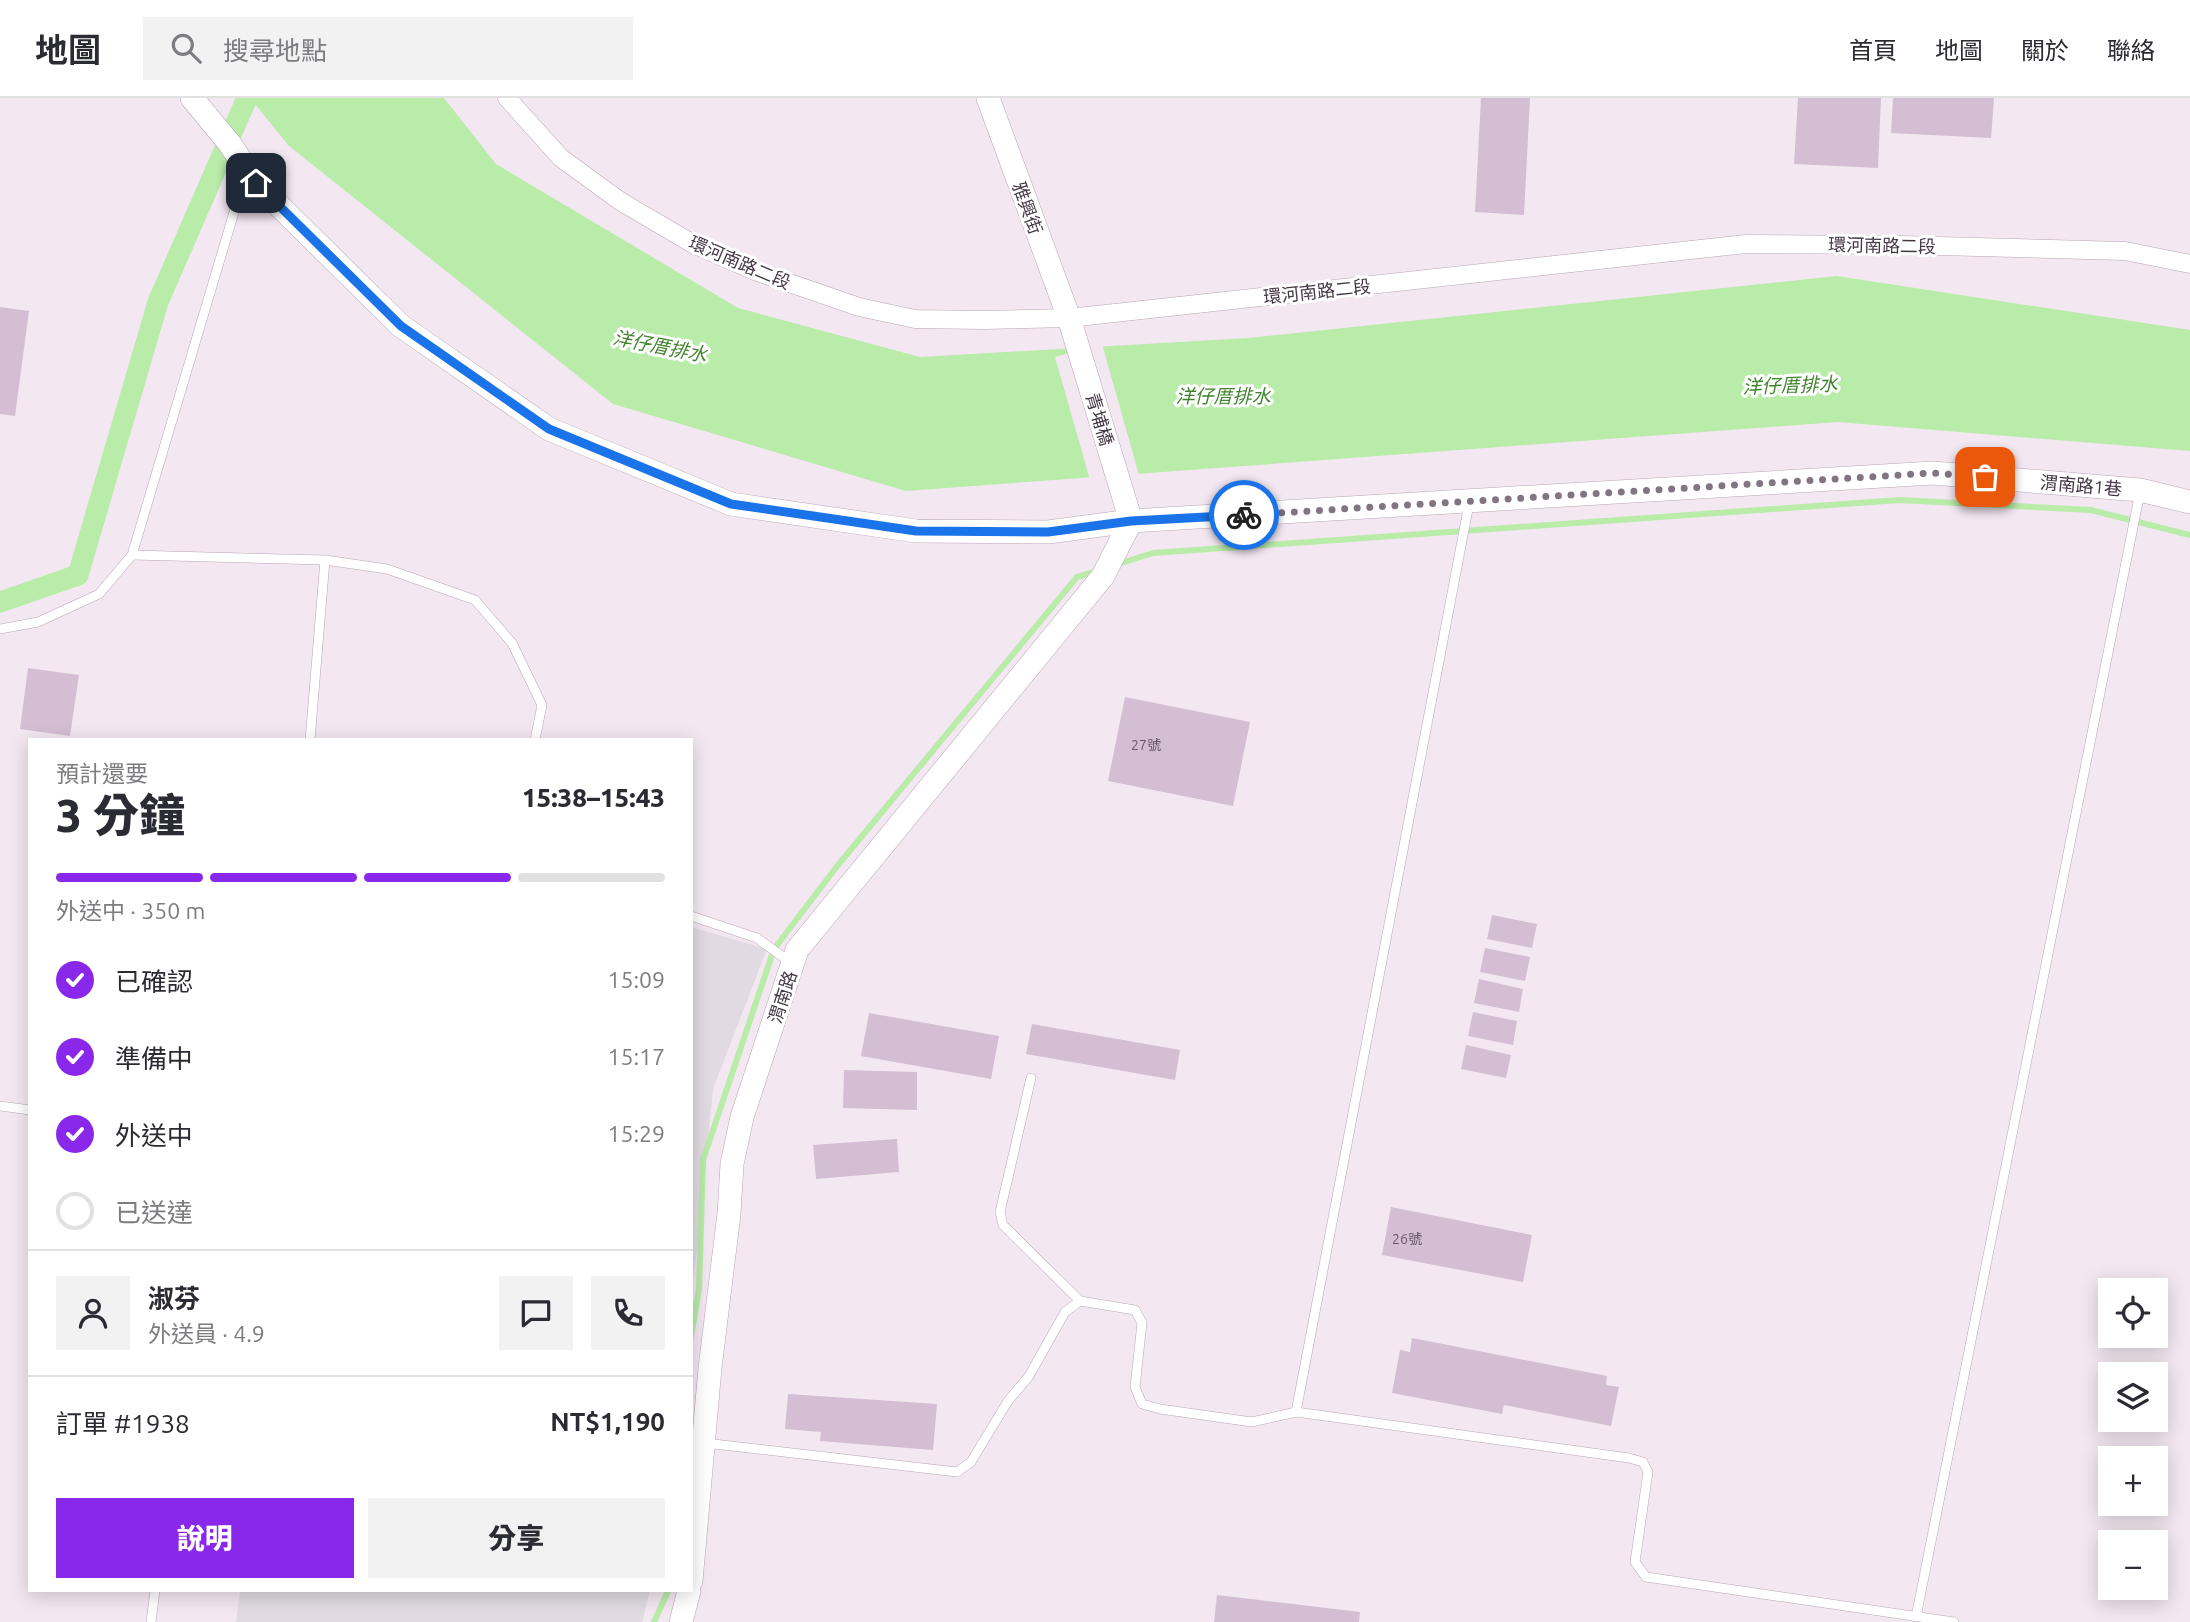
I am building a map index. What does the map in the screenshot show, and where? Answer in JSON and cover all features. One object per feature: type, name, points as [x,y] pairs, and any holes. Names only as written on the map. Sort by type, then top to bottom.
[{"type":"street","name":"渭南路1巷","points":[[192,98],[230,144],[256,183],[401,326],[549,429],[731,504],[916,531],[1048,532],[1131,521],[1933,473],[2140,490],[2190,502]]},
{"type":"street","name":"環河南路二段","points":[[507,98],[561,158],[620,201],[693,244],[755,271],[859,307],[915,319],[1069,318],[1746,244],[2125,251],[2190,264]]},
{"type":"street","name":"雅興街","points":[[988,98],[1069,318]]},
{"type":"street","name":"青埔橋","points":[[1069,318],[1131,521]]},
{"type":"street","name":"渭南路","points":[[693,1564],[732,1164],[742,1117],[797,950],[1103,576],[1131,521]]},
{"type":"street","points":[[681,1622],[689,1592]]},
{"type":"lane","points":[[0,629],[37,622],[99,594],[132,555],[237,199],[256,183]]},
{"type":"lane","points":[[1916,1617],[2140,490]]},
{"type":"lane","points":[[1296,1412],[1470,502]]},
{"type":"lane","points":[[132,555],[325,560],[387,569],[475,600],[512,643],[542,705],[535,738]]},
{"type":"lane","points":[[310,738],[325,560]]},
{"type":"lane","points":[[693,917],[757,937],[792,964]]},
{"type":"lane","points":[[1031,1078],[1000,1212],[1003,1225],[1080,1301],[1135,1310],[1142,1323],[1135,1387],[1142,1404],[1252,1422],[1296,1412],[1629,1458],[1643,1462],[1648,1472],[1635,1562],[1646,1577],[1954,1622]]},
{"type":"lane","points":[[0,1106],[28,1110]]},
{"type":"lane","points":[[703,1443],[957,1472],[971,1462],[1008,1401],[1029,1376],[1065,1311],[1080,1301]]},
{"type":"lane","points":[[151,1622],[155,1592]]},
{"type":"shaded area","points":[[693,928],[767,949],[713,1089],[693,1281]]},
{"type":"shaded area","points":[[240,1592],[650,1592],[642,1622],[236,1622]]},
{"type":"water","name":"洋仔厝排水","points":[[250,98],[444,98],[496,164],[738,308],[920,357],[1248,338],[1837,276],[2190,330],[2190,451],[1838,422],[906,491],[613,404],[289,146]]},
{"type":"pier","points":[[1102,344],[1139,475],[1090,480],[1055,357]]},
{"type":"building","points":[[1481,98],[1530,98],[1524,215],[1475,212]]},
{"type":"building","points":[[1798,98],[1881,98],[1878,168],[1794,164]]},
{"type":"building","points":[[1893,98],[1994,98],[1991,138],[1891,133]]},
{"type":"building","points":[[0,307],[29,311],[15,416],[0,414]]},
{"type":"building","points":[[28,668],[79,675],[70,736],[20,729]]},
{"type":"building","points":[[1125,697],[1250,722],[1233,806],[1108,781]]},
{"type":"building","points":[[1492,915],[1537,924],[1532,948],[1487,939]]},
{"type":"building","points":[[1485,948],[1530,957],[1525,981],[1480,972]]},
{"type":"building","points":[[1479,979],[1523,989],[1519,1012],[1474,1003]]},
{"type":"building","points":[[1473,1012],[1517,1021],[1513,1045],[1468,1036]]},
{"type":"building","points":[[869,1013],[999,1036],[991,1079],[861,1056]]},
{"type":"building","points":[[1032,1024],[1180,1050],[1175,1080],[1026,1054]]},
{"type":"building","points":[[1466,1045],[1511,1055],[1506,1078],[1461,1069]]},
{"type":"building","points":[[844,1070],[917,1072],[917,1110],[843,1108]]},
{"type":"building","points":[[897,1139],[899,1172],[816,1179],[813,1145]]},
{"type":"building","points":[[1391,1207],[1532,1235],[1523,1282],[1382,1255]]},
{"type":"building","points":[[1412,1338],[1607,1376],[1606,1385],[1619,1387],[1611,1426],[1504,1405],[1502,1414],[1392,1393],[1400,1350],[1410,1352]]},
{"type":"building","points":[[788,1394],[937,1404],[933,1450],[820,1441],[821,1432],[785,1429]]},
{"type":"building","points":[[1217,1595],[1360,1612],[1359,1622],[1214,1622]]},
{"type":"waterway","points":[[0,602],[78,575],[158,302],[247,98]]},
{"type":"waterway","points":[[1115,565],[1153,553],[1900,500],[2091,510],[2190,535]]},
{"type":"waterway","points":[[693,1324],[699,1290],[703,1160],[774,949],[838,865],[1077,577],[1098,571]]},
{"type":"waterway","points":[[654,1622],[668,1592]]},
{"type":"way so far","points":[[1244,515],[1933,473],[1985,477]]},
{"type":"route","points":[[256,183],[401,326],[549,429],[731,504],[916,531],[1048,532],[1131,521],[1244,515]]}]
